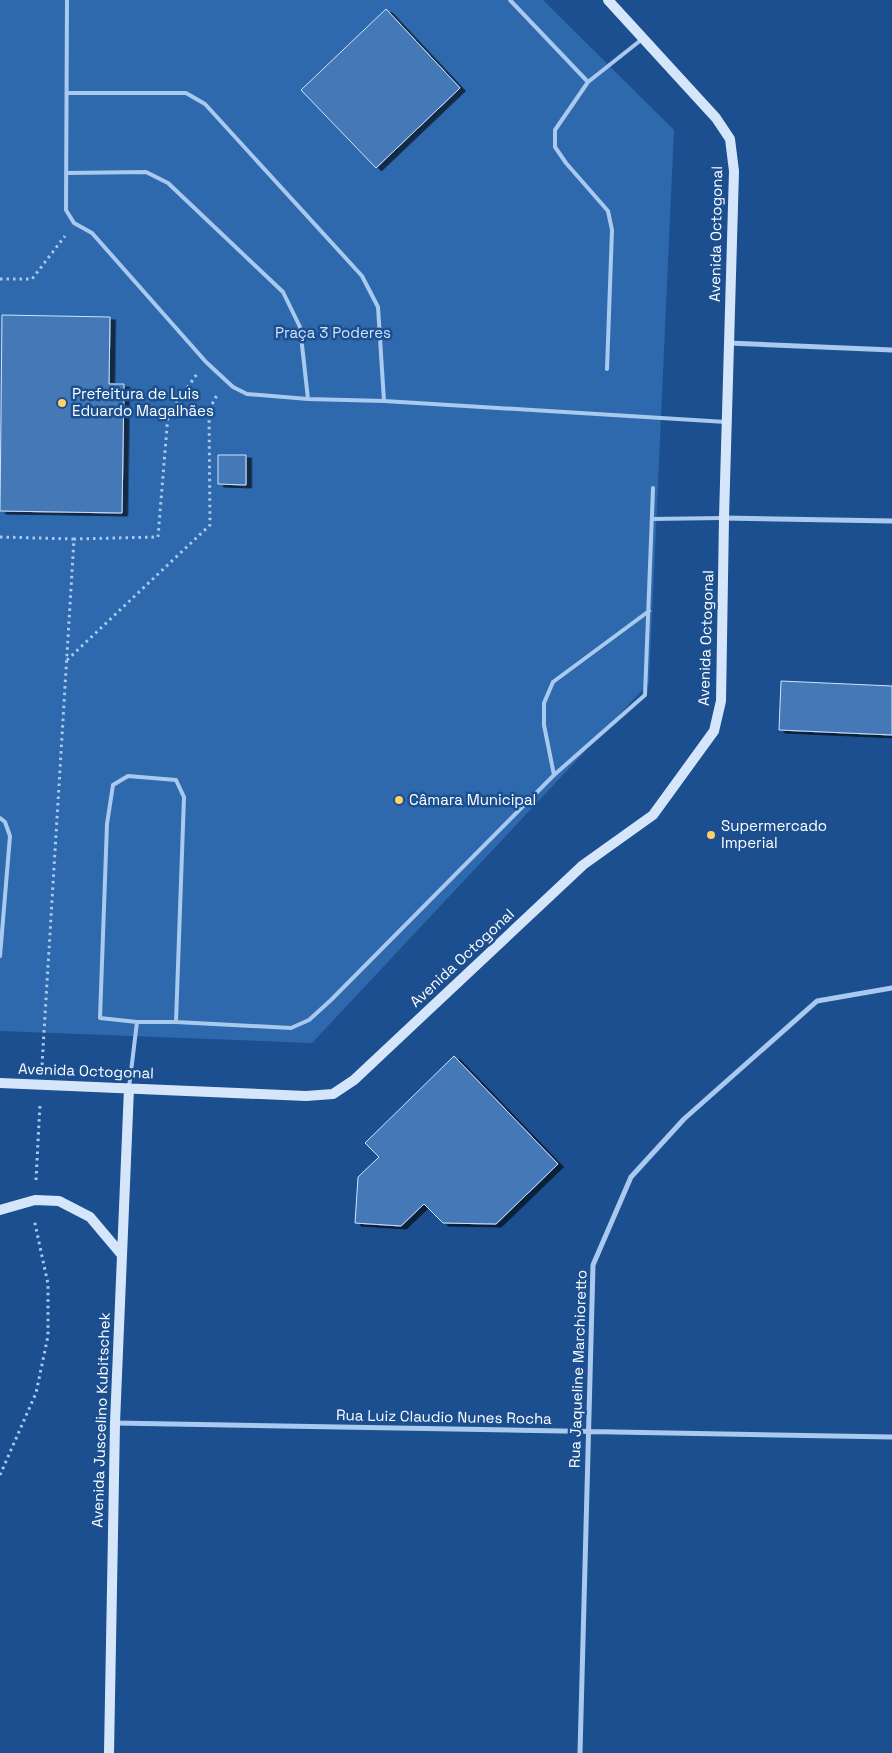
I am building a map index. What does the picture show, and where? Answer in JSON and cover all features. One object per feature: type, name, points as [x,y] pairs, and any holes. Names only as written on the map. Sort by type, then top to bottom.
[{"type":"main road","name":"Avenida Octogonal","points":[[0,1083],[306,1096],[333,1094],[354,1080],[583,865],[653,815],[714,731],[721,701],[726,422],[734,171],[730,139],[716,118],[608,0]]},
{"type":"main road","name":"Avenida Juscelino Kubitschek","points":[[109,1753],[115,1423],[129,1088]]},
{"type":"main road","points":[[0,1210],[35,1200],[59,1201],[90,1217],[122,1255]]},
{"type":"street","points":[[729,343],[892,350]]},
{"type":"street","points":[[724,518],[892,522]]},
{"type":"street","name":"Rua Jaqueline Marchioretto","points":[[580,1753],[593,1265],[631,1177],[684,1119],[817,1001],[892,988]]},
{"type":"street","name":"Rua Luiz Claudio Nunes Rocha","points":[[115,1423],[892,1438]]},
{"type":"lane","points":[[67,0],[66,210],[74,223],[92,233],[206,362],[233,387],[248,394],[308,399],[384,401],[726,422]]},
{"type":"lane","points":[[510,0],[588,82]]},
{"type":"lane","points":[[607,369],[612,230],[608,212],[555,147],[555,130],[588,82],[643,38]]},
{"type":"lane","points":[[66,93],[186,93],[205,104],[362,276],[378,306],[384,401]]},
{"type":"lane","points":[[66,173],[146,172],[168,182],[283,292],[300,328],[308,399]]},
{"type":"lane","points":[[176,1022],[184,797],[176,780],[128,776],[113,785],[107,824],[100,1018],[137,1022],[176,1022],[291,1028],[309,1020],[554,775],[645,695],[653,488]]},
{"type":"lane","points":[[652,519],[724,518]]},
{"type":"lane","points":[[554,775],[544,725],[544,703],[553,682],[648,611]]},
{"type":"lane","points":[[0,818],[5,822],[10,836],[2,893],[0,956]]},
{"type":"lane","points":[[129,1088],[137,1022]]},
{"type":"path","points":[[0,279],[32,279],[74,223]]},
{"type":"path","points":[[0,537],[74,539],[158,538],[168,415],[206,362]]},
{"type":"path","points":[[67,660],[210,525],[209,410],[217,396],[233,387]]},
{"type":"path","points":[[0,1475],[36,1393],[48,1336],[48,1284],[34,1221],[74,539]]},
{"type":"green space","name":"Praça 3 Poderes","points":[[0,0],[543,0],[674,130],[649,683],[312,1043],[0,1031]]},
{"type":"building","points":[[386,9],[460,88],[376,168],[301,90]]},
{"type":"building","name":"Prefeitura de Luis Eduardo Magalhães","points":[[2,315],[110,317],[109,384],[124,384],[122,513],[0,511]]},
{"type":"building","points":[[218,455],[246,455],[246,485],[218,484]]},
{"type":"building","points":[[781,681],[892,686],[892,735],[779,730]]},
{"type":"building","points":[[454,1056],[558,1164],[496,1224],[443,1223],[424,1204],[401,1226],[355,1223],[358,1177],[379,1157],[365,1143]]},
{"type":"place","name":"Prefeitura de Luis Eduardo Magalhães","points":[[62,403]]},
{"type":"place","name":"Câmara Municipal","points":[[399,800]]},
{"type":"place","name":"Supermercado Imperial","points":[[711,835]]}]
